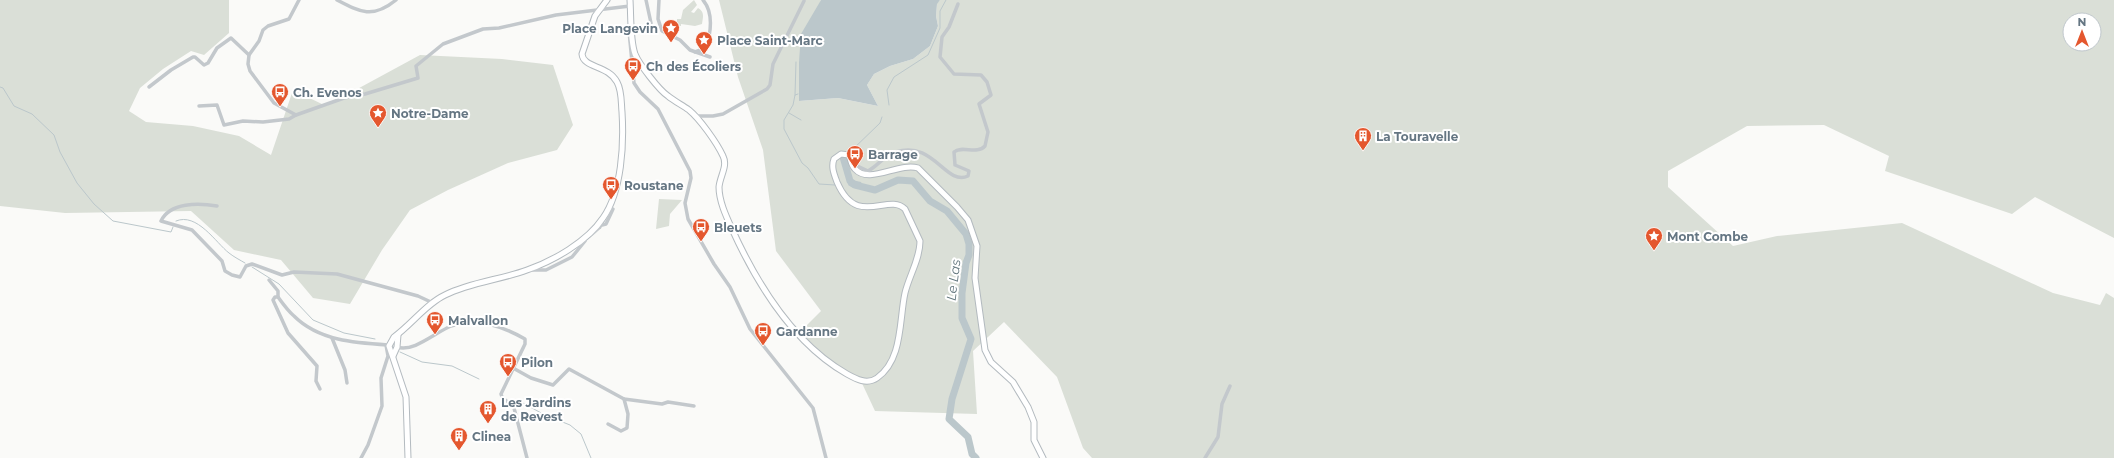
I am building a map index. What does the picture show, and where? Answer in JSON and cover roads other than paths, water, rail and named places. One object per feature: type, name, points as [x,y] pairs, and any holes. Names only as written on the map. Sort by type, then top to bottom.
[{"type":"street","points":[[296,115],[274,103],[250,71],[248,64],[249,55],[259,41],[263,30],[268,26],[288,19],[299,0]]},
{"type":"street","points":[[338,0],[360,12],[369,12],[383,8],[396,0]]},
{"type":"street","points":[[527,270],[540,272],[572,257],[582,243],[598,226],[607,211],[617,181],[623,128],[621,92],[617,81],[607,70],[587,64],[582,56],[595,16],[607,0]]},
{"type":"street","points":[[646,0],[651,23]]},
{"type":"street","points":[[658,0],[658,19],[662,30],[680,40],[689,49],[710,57]]},
{"type":"street","points":[[696,52],[706,48],[710,26],[710,10],[703,0]]},
{"type":"street","points":[[694,116],[716,116],[723,114],[761,94],[767,89],[770,85],[773,64],[804,1]]},
{"type":"street","points":[[200,106],[217,105],[224,125],[243,121],[284,121],[296,115],[344,98],[365,94],[418,78],[416,66],[443,44],[453,39],[483,29],[499,28],[556,15],[601,9],[630,3],[634,49],[640,64],[661,91],[694,116],[724,159],[725,165],[719,188],[724,209],[732,230],[764,286],[796,332],[816,352],[849,375],[858,380],[870,381],[878,377],[887,368],[894,352],[902,324],[905,292],[920,241],[905,209],[901,206],[894,204],[867,207],[847,200],[841,191],[833,169],[833,162],[838,155],[846,154],[850,156],[851,164],[858,172],[865,175],[907,166],[918,168],[967,218],[978,246],[975,278],[985,350],[991,362],[1013,382],[1028,407],[1034,422],[1034,440],[1043,458]]},
{"type":"street","points":[[851,164],[868,171],[880,160],[894,152],[911,150],[931,157],[951,175],[960,177],[968,176],[969,171],[955,165],[954,152],[959,150],[979,150],[985,146],[988,132],[979,104],[991,95],[987,82],[980,75],[954,74],[940,57],[942,37],[949,27],[958,4]]},
{"type":"street","points":[[632,21],[629,25],[629,43],[633,61],[633,81],[640,92],[658,109],[690,171],[691,178],[685,203],[688,219],[714,264],[730,287],[750,329],[813,408],[826,458]]},
{"type":"street","points":[[149,87],[170,70],[193,57],[204,65],[208,63],[211,55],[217,48],[231,38],[249,55]]},
{"type":"street","points":[[216,206],[193,203],[171,211],[161,221],[184,227],[199,235],[222,261],[225,271],[232,276],[240,276],[246,266],[252,264],[282,275],[294,272],[337,274],[418,296],[432,303]]},
{"type":"street","points":[[361,458],[368,445],[382,406],[381,378],[392,345],[398,334],[432,303],[444,295],[467,286],[527,270],[569,249],[598,226],[606,224],[613,209]]},
{"type":"street","points":[[269,280],[278,291],[278,297],[294,317],[320,334],[332,338],[392,345],[403,348],[420,343],[457,324],[472,322],[490,323],[526,340],[501,395],[512,404],[515,411],[527,458]]},
{"type":"street","points":[[278,297],[273,300],[288,333],[317,366],[316,381],[320,389]]},
{"type":"street","points":[[332,338],[345,370],[347,383]]},
{"type":"street","points":[[392,345],[393,357],[406,397],[408,458]]},
{"type":"street","points":[[513,368],[531,378],[553,385],[569,369],[624,399],[662,404],[668,402],[694,406]]},
{"type":"street","points":[[1205,458],[1218,437],[1222,404],[1230,386]]},
{"type":"street","points":[[608,424],[621,431],[627,428],[628,414],[624,399]]},
{"type":"waterway","points":[[889,105],[887,90],[894,77],[928,55],[940,28],[940,11],[946,0]]},
{"type":"waterway","points":[[795,95],[796,62]]},
{"type":"waterway","points":[[0,87],[3,88],[14,106],[32,114],[54,135],[60,152],[77,183],[94,204],[113,221],[171,232],[173,227]]},
{"type":"waterway","points":[[798,94],[795,95],[793,105],[784,120],[784,129],[802,163],[808,168],[819,184],[835,185]]},
{"type":"waterway","points":[[789,113],[801,120]]},
{"type":"waterway","points":[[850,152],[880,123],[882,117]]},
{"type":"waterway","name":"Le Las","points":[[843,157],[850,181],[855,185],[875,190],[898,180],[913,181],[930,201],[947,211],[966,234],[969,244],[969,255],[966,263],[962,293],[962,318],[971,339],[952,399],[949,419],[968,437],[972,454],[976,458]]},
{"type":"waterway","points":[[176,221],[184,219],[199,225],[229,253],[245,263]]},
{"type":"waterway","points":[[252,267],[279,284],[313,320],[344,333],[375,339]]},
{"type":"waterway","points":[[400,352],[422,362],[452,366],[479,379]]},
{"type":"waterway","points":[[512,400],[521,402],[543,414],[555,416],[560,421],[570,425],[581,434],[591,458]]},
{"type":"place","name":"Place Langevin","points":[[671,43]]},
{"type":"place","name":"Place Saint-Marc","points":[[704,55]]},
{"type":"place","name":"Ch des Écoliers","points":[[633,81]]},
{"type":"place","name":"Ch. Evenos","points":[[280,107]]},
{"type":"place","name":"Notre-Dame","points":[[378,128]]},
{"type":"place","name":"La Touravelle","points":[[1363,151]]},
{"type":"place","name":"Barrage","points":[[855,169]]},
{"type":"place","name":"Roustane","points":[[611,200]]},
{"type":"place","name":"Bleuets","points":[[701,242]]},
{"type":"place","name":"Mont Combe","points":[[1654,251]]},
{"type":"place","name":"Malvallon","points":[[435,335]]},
{"type":"place","name":"Gardanne","points":[[763,346]]},
{"type":"place","name":"Pilon","points":[[508,377]]},
{"type":"place","name":"Les Jardins de Revest","points":[[488,424]]},
{"type":"place","name":"Clinea","points":[[459,451]]}]
